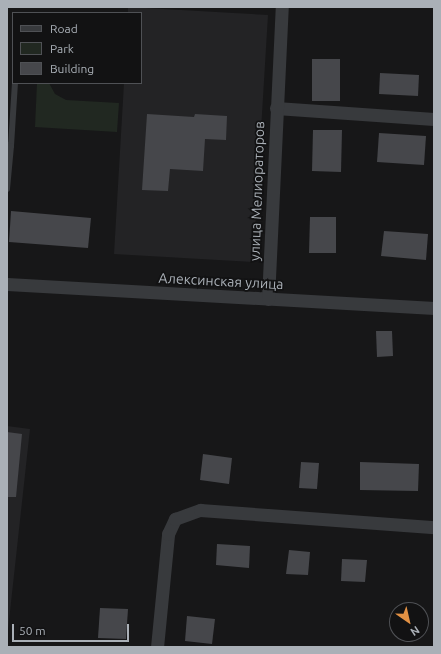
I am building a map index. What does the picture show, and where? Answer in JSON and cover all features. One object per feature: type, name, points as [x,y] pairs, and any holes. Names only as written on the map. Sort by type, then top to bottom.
[{"type":"street","name":"улица Мелиораторов","points":[[268,299],[282,7]]},
{"type":"street","name":"улица Мелиораторов","points":[[276,108],[434,119]]},
{"type":"street","name":"Алексинская улица","points":[[7,284],[434,308]]},
{"type":"street","points":[[157,647],[168,534],[175,519],[200,510],[434,527]]},
{"type":"lane","points":[[7,189],[9,145],[15,84]]},
{"type":"shaded area","points":[[128,7],[268,15],[253,262],[114,254],[124,84],[142,84],[142,12],[128,12]]},
{"type":"shaded area","points":[[7,426],[30,429],[7,639]]},
{"type":"green space","points":[[37,84],[50,84],[55,94],[66,100],[119,103],[117,132],[35,127]]},
{"type":"building","points":[[312,59],[340,59],[340,101],[312,101]]},
{"type":"building","points":[[380,73],[419,75],[418,96],[379,94]]},
{"type":"building","points":[[147,114],[194,117],[195,114],[227,116],[226,140],[205,139],[203,171],[170,169],[168,191],[142,190]]},
{"type":"building","points":[[313,130],[342,130],[341,172],[312,171]]},
{"type":"building","points":[[379,133],[426,136],[424,165],[377,162]]},
{"type":"building","points":[[11,211],[91,218],[88,248],[9,242]]},
{"type":"building","points":[[310,217],[336,217],[336,253],[309,253]]},
{"type":"building","points":[[384,231],[428,234],[426,260],[381,256]]},
{"type":"building","points":[[376,331],[392,331],[393,356],[377,357]]},
{"type":"building","points":[[7,432],[22,434],[16,497],[7,497]]},
{"type":"building","points":[[203,454],[232,458],[229,484],[200,480]]},
{"type":"building","points":[[301,462],[319,463],[317,489],[299,488]]},
{"type":"building","points":[[360,462],[419,464],[418,491],[360,490]]},
{"type":"building","points":[[217,544],[250,546],[249,568],[216,565]]},
{"type":"building","points":[[289,550],[310,552],[308,575],[286,574]]},
{"type":"building","points":[[342,559],[367,560],[365,582],[341,581]]},
{"type":"building","points":[[100,608],[128,609],[126,639],[98,638]]},
{"type":"building","points":[[187,616],[215,619],[212,644],[185,641]]}]
